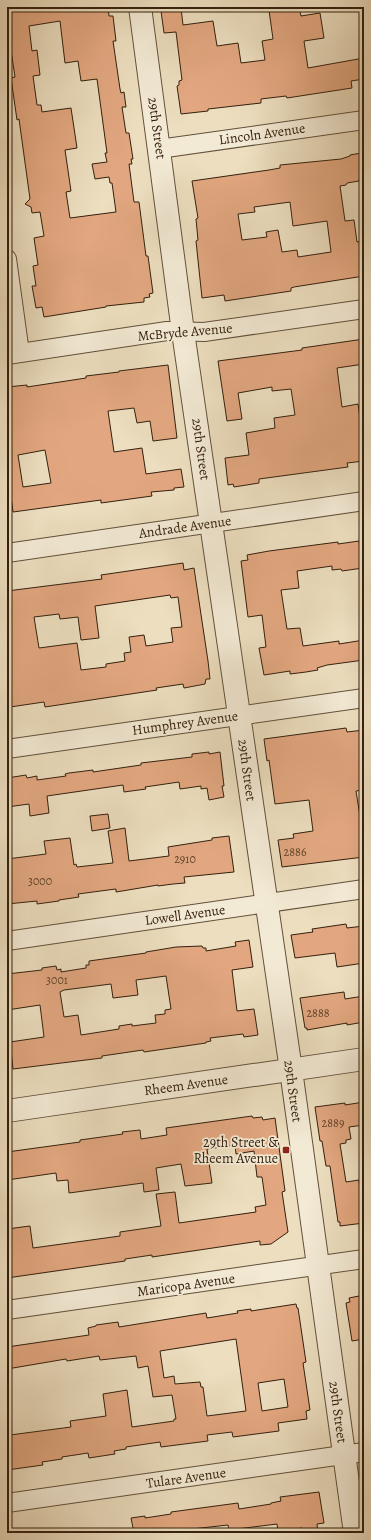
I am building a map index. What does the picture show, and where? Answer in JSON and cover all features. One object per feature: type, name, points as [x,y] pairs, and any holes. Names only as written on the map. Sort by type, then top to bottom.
[{"type":"street","name":"29th Street","points":[[140,7],[183,332],[291,1070],[318,1266],[354,1454],[355,1533]]},
{"type":"street","name":"Lincoln Avenue","points":[[159,149],[364,120]]},
{"type":"street","points":[[7,259],[14,354]]},
{"type":"street","name":"McBryde Avenue","points":[[14,354],[167,331],[204,332],[364,309]]},
{"type":"street","name":"Andrade Avenue","points":[[7,553],[364,502]]},
{"type":"street","name":"Humphrey Avenue","points":[[7,749],[364,698]]},
{"type":"street","name":"Lowell Avenue","points":[[7,941],[364,890]]},
{"type":"street","name":"Rheem Avenue","points":[[7,1111],[364,1059]]},
{"type":"street","name":"Maricopa Avenue","points":[[7,1310],[364,1259]]},
{"type":"street","name":"Tulare Avenue","points":[[7,1503],[354,1454]]},
{"type":"building","points":[[7,7],[45,7],[45,10],[69,7],[108,7],[109,16],[113,16],[116,41],[113,41],[120,89],[121,93],[124,92],[126,107],[122,107],[126,133],[129,133],[133,159],[131,159],[132,164],[129,164],[134,202],[139,202],[146,256],[148,256],[153,293],[149,294],[150,297],[144,298],[144,302],[106,306],[44,317],[42,307],[36,308],[32,286],[36,286],[33,266],[38,265],[34,238],[44,236],[40,212],[32,213],[31,207],[25,204],[30,199],[19,119],[17,120],[11,78],[15,77],[9,37],[7,37]],"holes":[[[60,21],[65,63],[78,61],[81,81],[97,79],[107,162],[92,164],[95,179],[109,177],[110,183],[112,183],[116,212],[70,218],[66,192],[71,191],[65,150],[77,148],[71,108],[42,112],[41,105],[37,105],[33,76],[40,75],[37,50],[32,51],[29,26]]]},
{"type":"building","points":[[299,7],[301,16],[320,13],[324,38],[304,41],[308,68],[364,58],[364,79],[351,81],[352,88],[287,98],[286,96],[261,99],[261,103],[208,109],[208,111],[181,114],[177,86],[179,85],[179,81],[182,80],[176,32],[164,33],[161,11],[181,8],[183,25],[213,21],[217,46],[238,43],[241,63],[265,60],[262,41],[273,39],[269,10]]},
{"type":"building","points":[[361,153],[364,178],[359,179],[359,181],[340,186],[345,221],[354,220],[357,242],[364,241],[364,276],[294,287],[291,288],[291,291],[225,301],[224,295],[202,298],[196,241],[198,240],[196,219],[198,218],[192,181],[280,168],[280,165],[341,159],[350,155]],"holes":[[[290,202],[293,226],[327,221],[331,252],[298,257],[297,250],[282,252],[278,230],[266,232],[267,237],[242,240],[238,214],[255,212],[254,207]]]},
{"type":"building","points":[[364,339],[364,364],[337,368],[342,407],[358,404],[364,446],[364,461],[347,463],[348,467],[259,479],[259,483],[234,487],[233,484],[228,485],[225,458],[249,455],[246,433],[275,428],[274,418],[295,415],[291,389],[272,391],[272,387],[238,393],[242,419],[227,421],[218,361],[302,350],[302,348]]},
{"type":"building","points":[[168,365],[177,438],[153,441],[150,421],[137,423],[134,408],[108,411],[114,452],[142,448],[146,474],[181,469],[184,487],[174,488],[174,490],[151,492],[152,496],[101,503],[101,500],[13,512],[7,465],[7,387],[27,385],[27,387],[86,378],[86,376]],"holes":[[[45,450],[51,483],[23,487],[18,455]]]},
{"type":"building","points":[[359,541],[363,568],[342,571],[341,569],[332,570],[332,566],[297,571],[299,588],[281,590],[287,629],[300,628],[303,646],[339,641],[339,644],[364,640],[364,660],[327,665],[317,668],[318,670],[306,672],[290,674],[290,671],[264,675],[259,648],[266,647],[262,615],[248,617],[241,561],[248,560],[247,555],[269,551],[338,542],[338,544]]},
{"type":"building","points":[[183,563],[184,570],[194,568],[210,679],[206,679],[205,684],[184,688],[183,684],[156,688],[157,690],[45,707],[44,702],[10,707],[7,684],[7,591],[102,579],[101,575]],"holes":[[[170,595],[171,598],[178,597],[182,627],[171,628],[173,642],[146,646],[144,635],[129,637],[131,652],[124,653],[125,661],[106,664],[106,667],[81,670],[77,643],[39,648],[34,617],[59,614],[60,619],[78,617],[81,640],[99,638],[95,606]]]},
{"type":"building","points":[[346,728],[347,732],[364,730],[364,790],[356,791],[362,829],[364,829],[364,857],[282,867],[278,840],[294,838],[293,834],[313,831],[309,800],[275,804],[269,760],[267,761],[264,739]]},
{"type":"building","points":[[209,752],[209,754],[220,752],[224,797],[209,800],[207,788],[201,789],[201,786],[180,789],[179,782],[124,792],[123,785],[47,796],[49,813],[30,816],[29,804],[7,807],[7,778],[26,775],[27,778],[37,776],[37,780],[66,776],[65,774],[69,773],[93,770],[93,772],[141,765],[141,763],[192,757],[192,754]]},
{"type":"building","points":[[108,814],[110,828],[92,831],[90,816]]},
{"type":"building","points":[[125,828],[129,861],[169,856],[168,847],[229,836],[234,872],[184,877],[185,883],[158,885],[116,892],[116,889],[78,894],[79,897],[59,901],[37,904],[37,901],[7,904],[7,859],[46,854],[44,841],[70,838],[74,865],[76,864],[77,867],[113,863],[108,831]]},
{"type":"building","points":[[346,924],[347,928],[364,926],[364,963],[337,967],[335,953],[295,958],[291,935],[313,932],[312,929]]},
{"type":"building","points":[[249,940],[253,967],[232,970],[237,1011],[254,1009],[258,1035],[244,1037],[243,1034],[210,1038],[211,1041],[206,1043],[144,1052],[143,1050],[102,1056],[102,1058],[13,1069],[10,1042],[44,1037],[40,1005],[7,1010],[7,974],[42,970],[42,968],[56,966],[57,970],[61,969],[61,972],[86,968],[86,965],[89,965],[89,961],[176,947],[202,946],[203,948],[206,948],[206,951],[236,946],[235,942]],"holes":[[[166,976],[171,1009],[165,1010],[165,1014],[155,1015],[156,1023],[119,1026],[119,1029],[81,1035],[78,1015],[64,1017],[60,992],[64,990],[111,984],[113,998],[138,995],[136,980]]]},
{"type":"building","points":[[344,992],[345,999],[364,996],[364,1022],[347,1025],[347,1023],[307,1030],[307,1028],[305,1028],[300,998]]},
{"type":"building","points":[[364,1102],[364,1125],[349,1127],[351,1139],[346,1140],[346,1143],[340,1144],[346,1182],[359,1180],[364,1223],[340,1226],[340,1222],[338,1222],[330,1166],[326,1166],[322,1141],[320,1141],[315,1107]]},
{"type":"building","points":[[252,1116],[253,1118],[262,1117],[263,1120],[275,1118],[285,1191],[282,1192],[288,1232],[271,1244],[260,1245],[260,1241],[152,1257],[152,1255],[125,1259],[125,1261],[7,1278],[7,1229],[30,1226],[33,1248],[120,1236],[120,1232],[161,1226],[156,1194],[175,1192],[179,1223],[256,1212],[255,1207],[266,1205],[262,1177],[257,1177],[254,1151],[236,1154],[235,1145],[207,1149],[212,1183],[185,1186],[181,1164],[156,1168],[159,1190],[144,1192],[143,1183],[69,1193],[68,1180],[57,1181],[56,1173],[7,1180],[7,1152],[80,1142],[80,1140],[140,1130],[141,1139],[167,1135],[166,1128]]},
{"type":"building","points":[[364,1295],[364,1339],[352,1341],[346,1303],[350,1302],[349,1298]]},
{"type":"building","points":[[296,1304],[298,1308],[306,1362],[303,1363],[310,1410],[306,1411],[307,1419],[278,1423],[279,1431],[233,1437],[232,1432],[207,1435],[208,1441],[161,1447],[160,1442],[126,1447],[126,1449],[114,1451],[115,1454],[89,1458],[88,1453],[42,1462],[43,1465],[7,1470],[7,1440],[10,1439],[10,1435],[71,1427],[70,1421],[106,1416],[103,1394],[127,1390],[132,1427],[174,1421],[174,1419],[176,1419],[172,1395],[153,1397],[148,1366],[138,1368],[136,1356],[100,1360],[99,1356],[67,1361],[66,1359],[7,1369],[7,1347],[89,1335],[88,1328],[96,1325],[118,1322],[119,1327],[206,1313],[207,1318],[238,1313],[237,1311],[251,1309],[251,1311]],"holes":[[[236,1339],[246,1411],[207,1416],[203,1387],[201,1387],[200,1382],[175,1384],[174,1376],[164,1378],[160,1351]],[[284,1379],[288,1407],[262,1411],[258,1383]]]},
{"type":"building","points":[[319,1492],[324,1523],[317,1524],[318,1533],[302,1533],[302,1528],[278,1531],[277,1524],[229,1530],[228,1525],[183,1530],[184,1533],[134,1533],[131,1518],[145,1516],[145,1518],[171,1514],[171,1512],[238,1503],[239,1509],[271,1504],[281,1501],[280,1497]]},
{"type":"place","name":"29th Street & Rheem Avenue","points":[[286,1150]]}]
